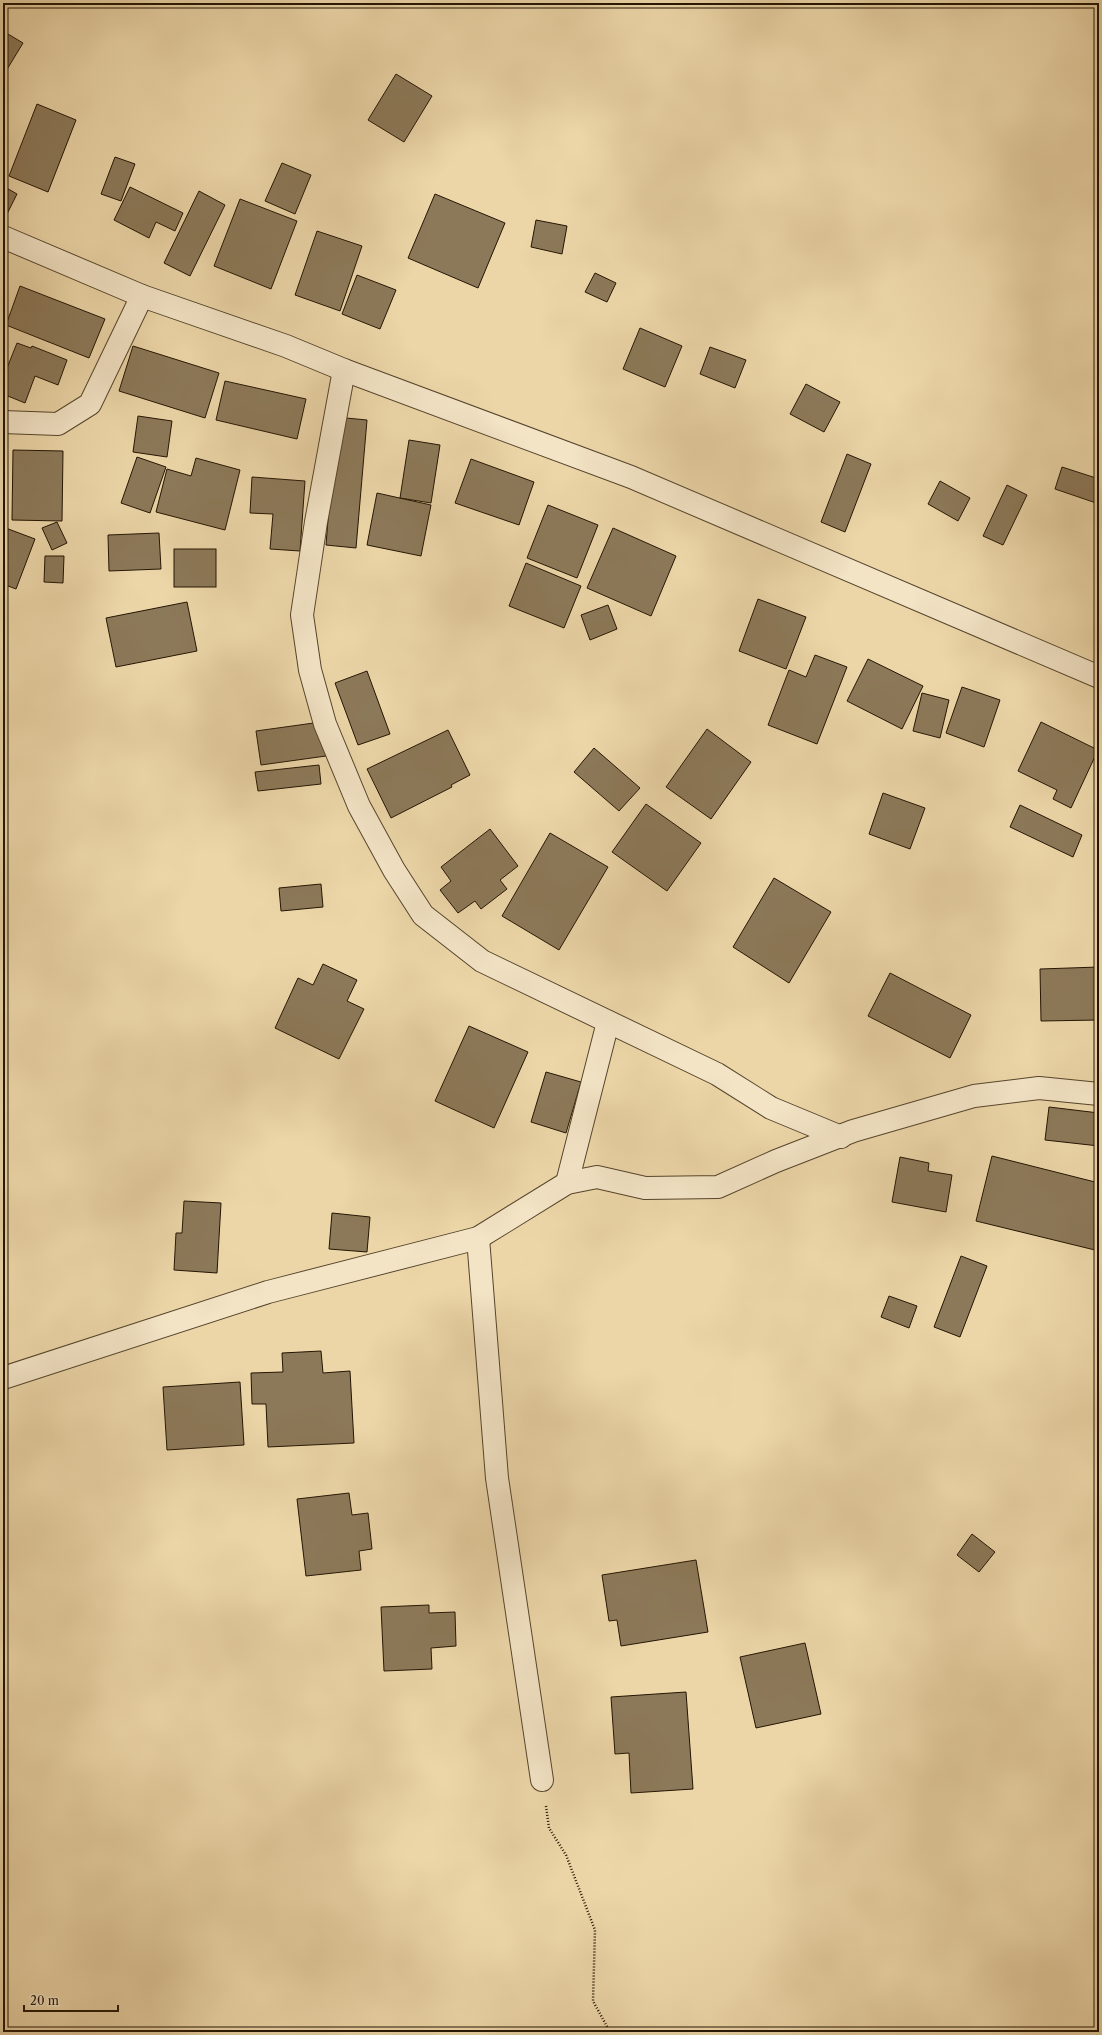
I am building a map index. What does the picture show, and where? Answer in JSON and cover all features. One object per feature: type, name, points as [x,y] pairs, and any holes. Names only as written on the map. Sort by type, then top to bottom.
[{"type":"street","points":[[3,237],[142,296],[286,346],[344,370],[631,477],[1099,677]]},
{"type":"street","points":[[3,422],[58,424],[90,404],[142,296]]},
{"type":"street","points":[[344,370],[316,522],[302,615],[310,670],[325,724],[359,806],[390,864],[423,915],[482,961],[717,1074],[771,1108],[841,1137]]},
{"type":"street","points":[[567,1183],[608,1022]]},
{"type":"street","points":[[3,1378],[268,1292],[478,1238],[567,1183],[597,1177],[644,1188],[718,1187],[776,1161],[841,1137],[853,1131],[974,1096],[1039,1088],[1099,1094]]},
{"type":"street","points":[[478,1238],[497,1478],[542,1780]]},
{"type":"path","points":[[542,1780],[550,1828],[566,1855],[595,1930],[593,2000],[610,2032]]},
{"type":"building","points":[[3,31],[23,43],[3,76]]},
{"type":"building","points":[[396,74],[432,96],[404,142],[368,120]]},
{"type":"building","points":[[37,104],[76,120],[48,192],[9,176]]},
{"type":"building","points":[[115,157],[135,164],[121,201],[101,194]]},
{"type":"building","points":[[282,163],[311,175],[295,214],[265,201]]},
{"type":"building","points":[[3,186],[17,194],[3,222]]},
{"type":"building","points":[[130,187],[183,213],[175,231],[156,222],[149,238],[114,220]]},
{"type":"building","points":[[199,191],[225,205],[190,276],[164,263]]},
{"type":"building","points":[[435,194],[505,223],[478,288],[408,258]]},
{"type":"building","points":[[240,199],[297,221],[271,289],[214,266]]},
{"type":"building","points":[[536,220],[567,226],[562,254],[531,247]]},
{"type":"building","points":[[317,231],[362,246],[340,311],[295,295]]},
{"type":"building","points":[[595,273],[616,283],[607,302],[585,292]]},
{"type":"building","points":[[357,275],[396,290],[380,329],[342,314]]},
{"type":"building","points":[[20,286],[105,319],[89,358],[6,325]]},
{"type":"building","points":[[640,328],[682,346],[665,387],[623,369]]},
{"type":"building","points":[[17,343],[31,348],[32,346],[67,360],[58,385],[35,376],[25,403],[3,394],[3,378]]},
{"type":"building","points":[[133,346],[219,373],[205,418],[119,391]]},
{"type":"building","points":[[710,347],[746,360],[735,388],[700,374]]},
{"type":"building","points":[[225,381],[306,399],[297,439],[216,420]]},
{"type":"building","points":[[806,384],[840,402],[824,432],[790,414]]},
{"type":"building","points":[[138,416],[172,421],[167,457],[133,452]]},
{"type":"building","points":[[336,417],[367,420],[356,548],[326,545]]},
{"type":"building","points":[[409,440],[440,445],[431,503],[400,498]]},
{"type":"building","points":[[13,450],[63,451],[62,521],[12,520]]},
{"type":"building","points":[[847,454],[871,464],[845,532],[821,522]]},
{"type":"building","points":[[137,457],[166,467],[150,513],[121,503]]},
{"type":"building","points":[[196,458],[240,470],[225,530],[156,512],[167,469],[191,476]]},
{"type":"building","points":[[471,459],[534,482],[519,525],[455,503]]},
{"type":"building","points":[[1062,467],[1099,479],[1099,504],[1055,489]]},
{"type":"building","points":[[252,477],[305,481],[300,551],[270,549],[273,514],[250,513]]},
{"type":"building","points":[[940,481],[970,498],[958,521],[928,504]]},
{"type":"building","points":[[1007,485],[1027,495],[1003,545],[983,536]]},
{"type":"building","points":[[377,493],[431,505],[421,556],[367,545]]},
{"type":"building","points":[[548,505],[598,525],[577,578],[527,558]]},
{"type":"building","points":[[57,522],[67,543],[52,550],[42,528]]},
{"type":"building","points":[[3,527],[35,539],[16,589],[3,584]]},
{"type":"building","points":[[613,528],[676,556],[651,616],[587,588]]},
{"type":"building","points":[[159,533],[161,569],[109,571],[108,535]]},
{"type":"building","points":[[174,549],[216,549],[216,587],[174,587]]},
{"type":"building","points":[[45,556],[64,556],[63,583],[44,582]]},
{"type":"building","points":[[526,563],[581,586],[564,628],[509,606]]},
{"type":"building","points":[[758,599],[806,617],[786,669],[739,651]]},
{"type":"building","points":[[187,602],[197,651],[116,667],[106,618]]},
{"type":"building","points":[[608,605],[617,629],[590,640],[581,615]]},
{"type":"building","points":[[815,655],[847,667],[817,744],[768,725],[789,670],[806,677]]},
{"type":"building","points":[[868,659],[923,686],[902,729],[847,701]]},
{"type":"building","points":[[367,671],[390,734],[358,745],[335,683]]},
{"type":"building","points":[[962,687],[1000,700],[984,747],[946,733]]},
{"type":"building","points":[[922,693],[949,700],[940,738],[913,731]]},
{"type":"building","points":[[321,722],[326,756],[261,765],[256,731]]},
{"type":"building","points":[[1041,722],[1098,750],[1071,808],[1053,799],[1057,790],[1018,771]]},
{"type":"building","points":[[707,729],[751,762],[711,819],[666,787]]},
{"type":"building","points":[[448,730],[470,775],[451,785],[452,787],[391,818],[367,769]]},
{"type":"building","points":[[594,748],[640,788],[619,811],[574,772]]},
{"type":"building","points":[[319,765],[321,784],[258,791],[255,772]]},
{"type":"building","points":[[883,793],[925,808],[910,849],[869,834]]},
{"type":"building","points":[[646,804],[701,843],[667,891],[612,852]]},
{"type":"building","points":[[1020,805],[1082,835],[1073,857],[1010,827]]},
{"type":"building","points":[[490,829],[518,866],[500,880],[507,889],[481,909],[475,901],[458,913],[440,890],[451,881],[441,867]]},
{"type":"building","points":[[550,833],[608,867],[559,950],[502,916]]},
{"type":"building","points":[[774,878],[831,912],[789,983],[733,947]]},
{"type":"building","points":[[321,884],[323,907],[281,911],[279,888]]},
{"type":"building","points":[[323,964],[357,980],[347,1001],[364,1009],[339,1059],[275,1028],[298,978],[313,985]]},
{"type":"building","points":[[1099,967],[1099,1020],[1041,1021],[1040,969]]},
{"type":"building","points":[[890,973],[971,1015],[950,1058],[868,1016]]},
{"type":"building","points":[[469,1026],[528,1052],[494,1128],[435,1101]]},
{"type":"building","points":[[546,1072],[581,1082],[566,1133],[531,1122]]},
{"type":"building","points":[[1049,1107],[1099,1113],[1099,1146],[1045,1140]]},
{"type":"building","points":[[992,1156],[1099,1183],[1099,1251],[976,1221]]},
{"type":"building","points":[[900,1157],[929,1163],[928,1171],[952,1175],[946,1212],[892,1202]]},
{"type":"building","points":[[184,1201],[221,1203],[217,1273],[174,1270],[176,1233],[182,1233]]},
{"type":"building","points":[[332,1213],[370,1217],[367,1252],[329,1249]]},
{"type":"building","points":[[961,1256],[987,1266],[960,1337],[934,1327]]},
{"type":"building","points":[[889,1296],[917,1306],[909,1328],[881,1317]]},
{"type":"building","points":[[321,1351],[323,1373],[350,1371],[354,1443],[268,1447],[266,1404],[252,1404],[251,1373],[283,1372],[282,1353]]},
{"type":"building","points":[[240,1382],[244,1445],[167,1450],[163,1387]]},
{"type":"building","points":[[349,1493],[352,1515],[368,1513],[372,1549],[359,1551],[361,1570],[306,1576],[297,1499]]},
{"type":"building","points":[[972,1534],[995,1552],[979,1572],[957,1555]]},
{"type":"building","points":[[696,1560],[708,1632],[621,1646],[617,1620],[609,1621],[602,1575]]},
{"type":"building","points":[[429,1605],[429,1613],[455,1612],[456,1646],[431,1648],[432,1669],[384,1671],[381,1607]]},
{"type":"building","points":[[805,1643],[821,1714],[756,1728],[740,1657]]},
{"type":"building","points":[[686,1692],[693,1789],[631,1793],[629,1753],[615,1754],[611,1697]]}]
